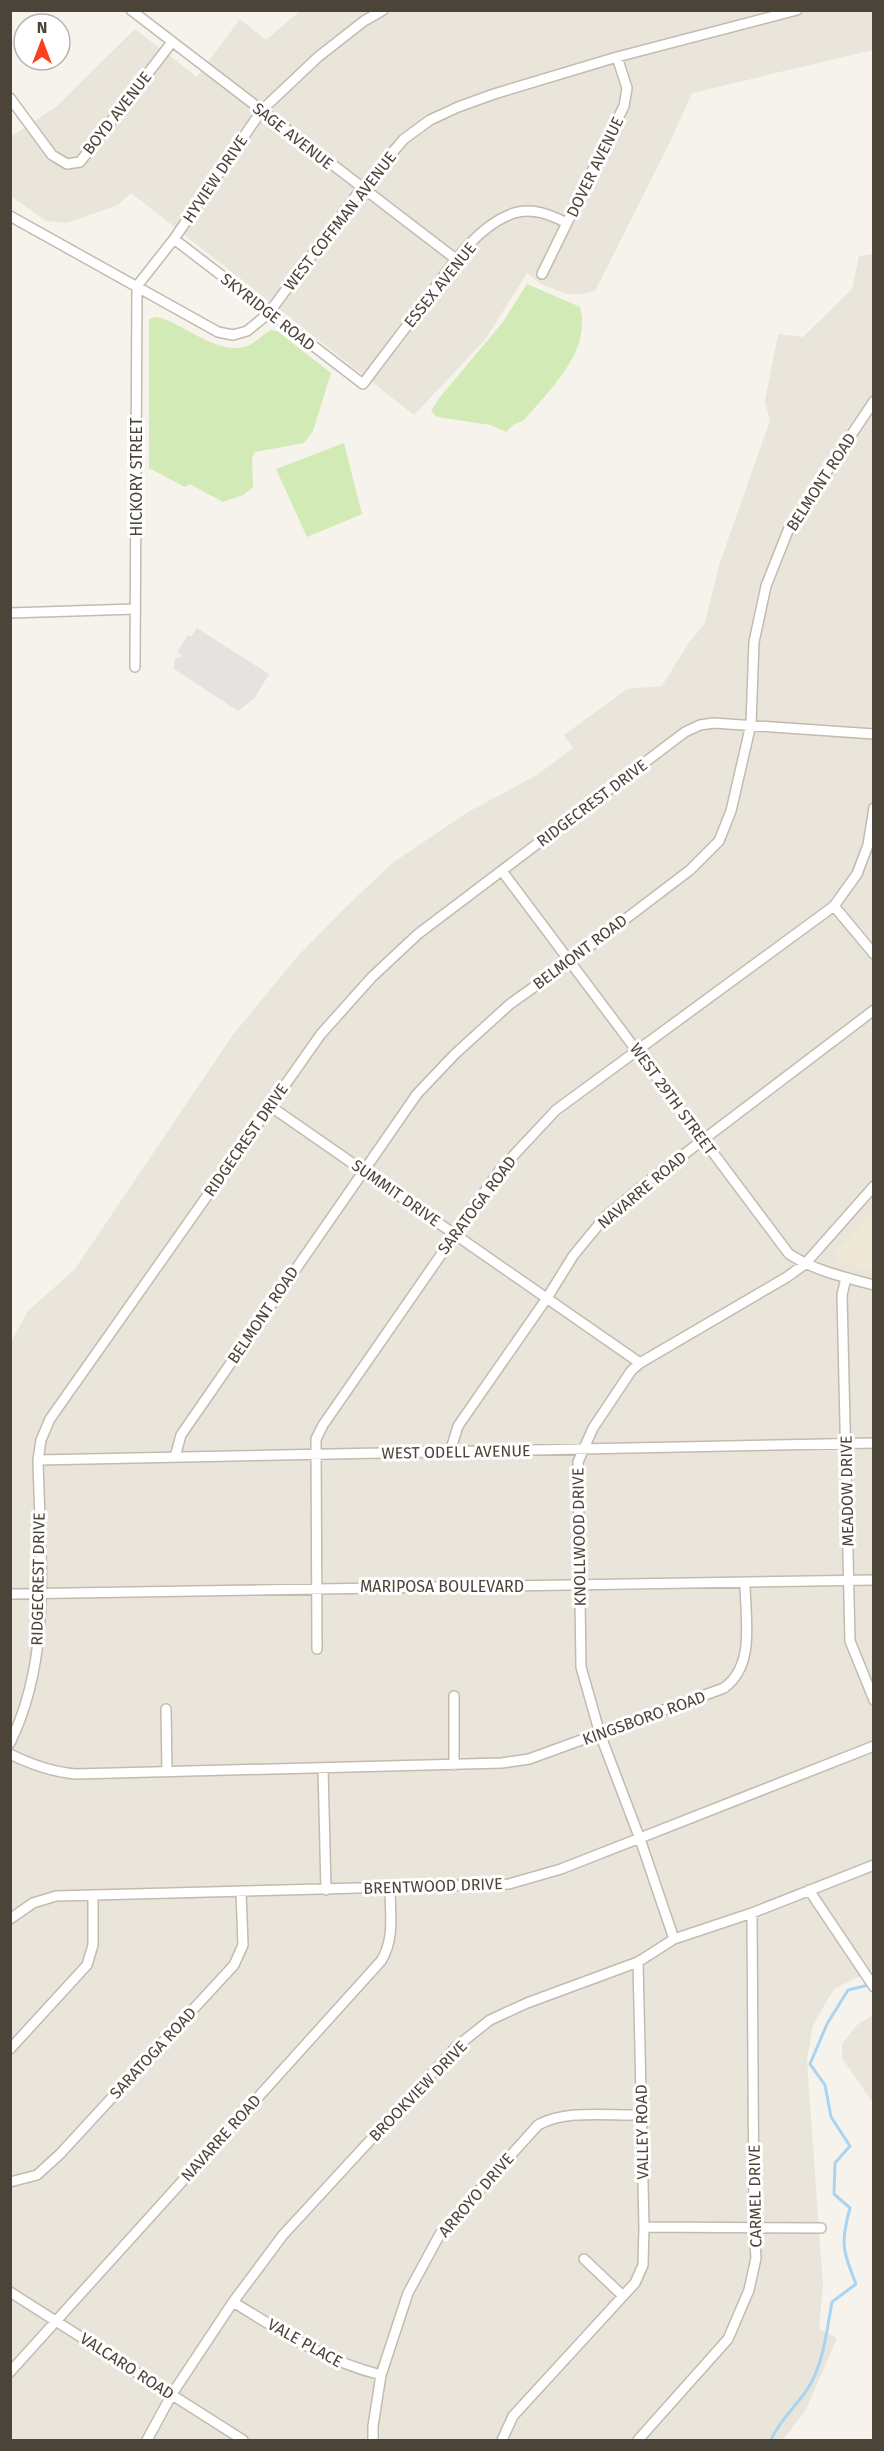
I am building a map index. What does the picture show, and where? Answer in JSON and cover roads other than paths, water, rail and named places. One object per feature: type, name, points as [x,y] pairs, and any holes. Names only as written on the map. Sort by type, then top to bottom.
[{"type":"street","name":"SAGE AVENUE","points":[[131,10],[361,189],[457,260]]},
{"type":"street","name":"HYVIEW DRIVE","points":[[137,286],[174,239],[262,110],[318,57],[364,21],[383,10]]},
{"type":"street","name":"WEST COFFMAN AVENUE","points":[[10,216],[218,332],[233,334],[247,331],[268,314],[361,189],[404,139],[430,120],[458,106],[617,57],[797,10]]},
{"type":"street","name":"BOYD AVENUE","points":[[10,98],[52,154],[68,164],[80,162],[172,42]]},
{"type":"street","name":"DOVER AVENUE","points":[[542,274],[624,106],[627,88],[617,57]]},
{"type":"street","name":"ESSEX AVENUE","points":[[363,384],[457,260],[486,229],[515,213],[534,211],[549,214],[567,223]]},
{"type":"street","name":"SKYRIDGE ROAD","points":[[174,239],[268,314],[363,384]]},
{"type":"street","name":"HICKORY STREET","points":[[135,667],[137,286]]},
{"type":"street","name":"BELMONT ROAD","points":[[175,1457],[181,1435],[417,1094],[455,1054],[510,1004],[690,870],[719,841],[731,811],[751,724],[754,642],[766,586],[789,528],[873,401]]},
{"type":"street","points":[[10,613],[135,609]]},
{"type":"street","name":"RIDGECREST DRIVE","points":[[10,1743],[30,1696],[38,1646],[41,1593],[38,1460],[50,1419],[321,1034],[372,976],[418,934],[685,732],[700,724],[714,723],[873,734]]},
{"type":"street","name":"SARATOGA ROAD","points":[[317,1649],[316,1439],[323,1425],[499,1171],[556,1110],[834,906],[857,874],[868,845],[873,808]]},
{"type":"street","name":"WEST 29TH STREET","points":[[502,871],[789,1254],[805,1264],[873,1285]]},
{"type":"street","points":[[834,906],[873,954]]},
{"type":"street","name":"NAVARRE ROAD","points":[[450,1452],[458,1426],[547,1298],[573,1256],[605,1217],[873,1010]]},
{"type":"street","name":"SUMMIT DRIVE","points":[[270,1106],[640,1363]]},
{"type":"street","name":"KNOLLWOOD DRIVE","points":[[674,1939],[640,1839],[600,1734],[581,1667],[578,1462],[593,1428],[631,1371],[640,1363],[787,1277],[805,1264],[873,1186]]},
{"type":"street","name":"MEADOW DRIVE","points":[[846,1278],[842,1295],[850,1641],[873,1701]]},
{"type":"street","name":"WEST ODELL AVENUE","points":[[38,1460],[873,1443]]},
{"type":"street","name":"MARIPOSA BOULEVARD","points":[[10,1594],[318,1587],[873,1580]]},
{"type":"street","name":"KINGSBORO ROAD","points":[[10,1754],[40,1768],[59,1773],[454,1765],[502,1763],[529,1759],[724,1688],[734,1681],[745,1659],[745,1583]]},
{"type":"street","points":[[454,1696],[454,1765]]},
{"type":"street","points":[[166,1709],[167,1772]]},
{"type":"street","name":"BRENTWOOD DRIVE","points":[[10,1919],[33,1903],[56,1896],[509,1884],[535,1878],[640,1839],[873,1746]]},
{"type":"street","points":[[323,1768],[326,1890]]},
{"type":"street","name":"BROOKVIEW DRIVE","points":[[147,2440],[172,2394],[232,2302],[283,2235],[456,2047],[490,2020],[527,2003],[638,1962],[674,1939],[752,1912],[873,1865]]},
{"type":"street","name":"NAVARRE ROAD","points":[[10,2372],[381,1961],[388,1950],[390,1938],[390,1888]]},
{"type":"street","points":[[809,1890],[873,1987]]},
{"type":"street","name":"SARATOGA ROAD","points":[[10,2182],[37,2175],[60,2154],[234,1965],[243,1945],[241,1891]]},
{"type":"street","points":[[10,2049],[87,1965],[93,1945],[93,1895]]},
{"type":"street","name":"CARMEL DRIVE","points":[[638,2440],[728,2339],[749,2290],[756,2258],[752,1912]]},
{"type":"street","name":"VALLEY ROAD","points":[[502,2440],[513,2416],[635,2283],[643,2265],[638,1962]]},
{"type":"street","name":"ARROYO DRIVE","points":[[373,2440],[381,2375],[408,2293],[440,2234],[538,2125],[550,2118],[570,2116],[642,2115]]},
{"type":"street","points":[[644,2227],[821,2228]]},
{"type":"street","points":[[584,2259],[623,2296]]},
{"type":"street","name":"VALCARO ROAD","points":[[10,2292],[243,2440]]},
{"type":"street","name":"VALE PLACE","points":[[232,2302],[318,2354],[349,2367],[381,2375]]},
{"type":"waterway","points":[[771,2440],[806,2391],[815,2374],[824,2344],[832,2302],[856,2284],[844,2247],[850,2208],[834,2194],[835,2163],[850,2146],[831,2117],[825,2085],[810,2064],[827,2024],[848,1990],[869,1985]]}]
